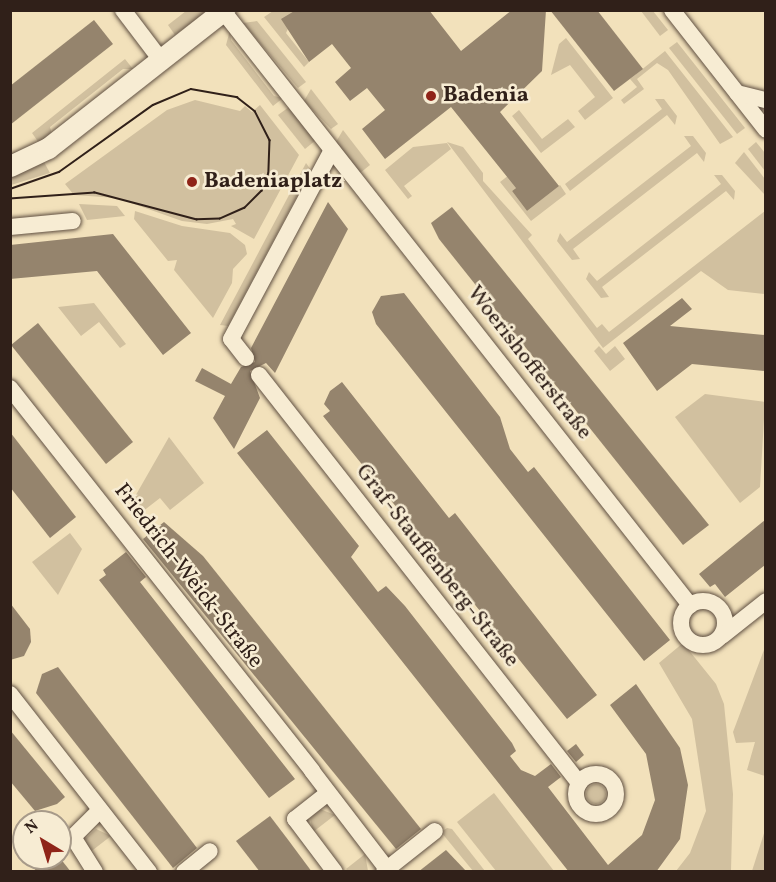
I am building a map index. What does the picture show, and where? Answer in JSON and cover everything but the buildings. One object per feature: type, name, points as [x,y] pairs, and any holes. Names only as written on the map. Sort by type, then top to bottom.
[{"type":"street","points":[[123,10],[161,60]]},
{"type":"street","points":[[672,10],[765,130]]},
{"type":"street","points":[[10,166],[48,148],[224,11],[332,150],[231,339],[246,358]]},
{"type":"street","points":[[737,93],[765,100]]},
{"type":"street","name":"Woerishofferstraße","points":[[332,150],[690,605]]},
{"type":"street","points":[[10,227],[73,221]]},
{"type":"street","name":"Graf-Stauffenberg-Straße","points":[[260,375],[579,783]]},
{"type":"street","name":"Friedrich-Weick-Straße","points":[[10,388],[328,793],[385,870],[435,831]]},
{"type":"street","points":[[722,636],[719,609],[707,602],[690,605],[680,622],[689,642],[710,645],[722,636],[765,601]]},
{"type":"street","points":[[10,694],[149,872]]},
{"type":"street","points":[[328,793],[295,819],[335,872]]},
{"type":"street","points":[[95,872],[73,837],[100,810]]},
{"type":"street","points":[[184,872],[210,851]]},
{"type":"shaded area","points":[[186,11],[207,11],[175,35],[168,25]]},
{"type":"shaded area","points":[[273,11],[296,11],[286,33],[309,62],[304,67],[264,17]]},
{"type":"shaded area","points":[[641,11],[653,11],[668,30],[660,36]]},
{"type":"shaded area","points":[[257,21],[306,82],[298,88],[243,23]]},
{"type":"shaded area","points":[[230,30],[231,40],[274,96],[283,98],[273,106],[226,45]]},
{"type":"shaded area","points":[[566,38],[613,98],[585,120],[578,111],[595,97],[570,65],[551,75],[559,44]]},
{"type":"shaded area","points":[[677,42],[745,128],[737,134],[669,48]]},
{"type":"shaded area","points":[[665,51],[733,137],[720,144],[668,70],[657,63],[637,79],[644,89],[624,104],[621,100],[637,87],[630,79]]},
{"type":"shaded area","points":[[125,59],[133,69],[123,69],[50,127],[52,134],[39,143],[32,133]]},
{"type":"shaded area","points":[[311,89],[338,124],[331,129],[304,101]]},
{"type":"shaded area","points":[[655,99],[664,99],[677,116],[675,125],[667,115],[570,191],[565,184],[662,109]]},
{"type":"shaded area","points":[[195,100],[240,111],[245,106],[252,112],[260,105],[299,155],[254,239],[231,226],[236,224],[233,219],[207,224],[182,221],[117,198],[74,195],[65,184],[167,110]]},
{"type":"shaded area","points":[[289,107],[316,140],[305,149],[278,115]]},
{"type":"shaded area","points":[[519,110],[542,139],[568,119],[575,127],[541,153],[512,116]]},
{"type":"shaded area","points":[[343,130],[370,165],[360,173],[336,142]]},
{"type":"shaded area","points":[[684,136],[693,136],[706,153],[704,162],[697,153],[573,249],[580,259],[572,260],[557,241],[560,233],[567,242],[691,146]]},
{"type":"shaded area","points":[[447,142],[463,147],[483,173],[483,181],[532,235],[528,239],[597,328],[602,324],[609,332],[765,211],[765,294],[728,290],[701,271],[603,348]]},
{"type":"shaded area","points":[[756,142],[765,153],[765,171],[748,149]]},
{"type":"shaded area","points":[[447,143],[451,149],[404,186],[412,196],[408,199],[385,170],[413,147]]},
{"type":"shaded area","points":[[744,152],[765,179],[765,195],[735,163]]},
{"type":"shaded area","points":[[44,162],[50,173],[11,185],[11,176]]},
{"type":"shaded area","points":[[306,163],[311,170],[228,326],[220,325]]},
{"type":"shaded area","points":[[543,166],[512,191],[527,211],[560,185],[566,194],[531,221],[500,182],[518,168]]},
{"type":"shaded area","points":[[714,175],[722,175],[735,191],[734,200],[726,191],[602,287],[609,297],[601,298],[586,279],[589,272],[597,281],[721,184]]},
{"type":"shaded area","points":[[79,204],[117,206],[125,216],[87,220]]},
{"type":"shaded area","points":[[135,211],[182,226],[230,233],[245,245],[247,254],[233,269],[232,283],[213,318],[174,270],[177,260],[168,261],[134,219]]},
{"type":"shaded area","points":[[94,303],[126,344],[120,348],[99,322],[81,336],[58,307]]},
{"type":"shaded area","points":[[599,346],[606,354],[615,346],[625,359],[610,371],[594,351]]},
{"type":"shaded area","points":[[705,394],[765,402],[760,487],[740,503],[675,417]]},
{"type":"shaded area","points":[[169,437],[204,483],[170,510],[160,498],[142,512],[133,500]]},
{"type":"shaded area","points":[[70,533],[82,549],[58,595],[32,562]]},
{"type":"shaded area","points":[[683,643],[716,684],[724,704],[733,794],[731,871],[676,871],[690,853],[706,811],[692,719],[659,663]]},
{"type":"shaded area","points":[[765,647],[765,776],[747,770],[755,742],[736,743],[733,732]]},
{"type":"shaded area","points":[[596,784],[603,787],[606,794],[603,801],[596,804],[589,801],[586,794],[589,787]]},
{"type":"shaded area","points":[[494,793],[554,871],[496,871],[457,822]]},
{"type":"shaded area","points":[[320,809],[335,815],[313,832],[310,818]]},
{"type":"shaded area","points":[[447,828],[452,829],[485,871],[473,871],[441,832]]},
{"type":"shaded area","points":[[96,829],[111,836],[89,853],[85,839]]},
{"type":"shaded area","points":[[765,830],[765,871],[752,871]]},
{"type":"shaded area","points":[[365,854],[368,871],[348,871],[346,869]]},
{"type":"tram line","points":[[10,189],[59,172],[153,105],[191,89],[237,97],[255,111],[270,140],[269,173],[262,191],[245,208],[220,219],[197,220],[95,193],[10,199]]},
{"type":"place","name":"Badenia","points":[[431,96]]},
{"type":"place","name":"Badeniaplatz","points":[[192,182]]}]
